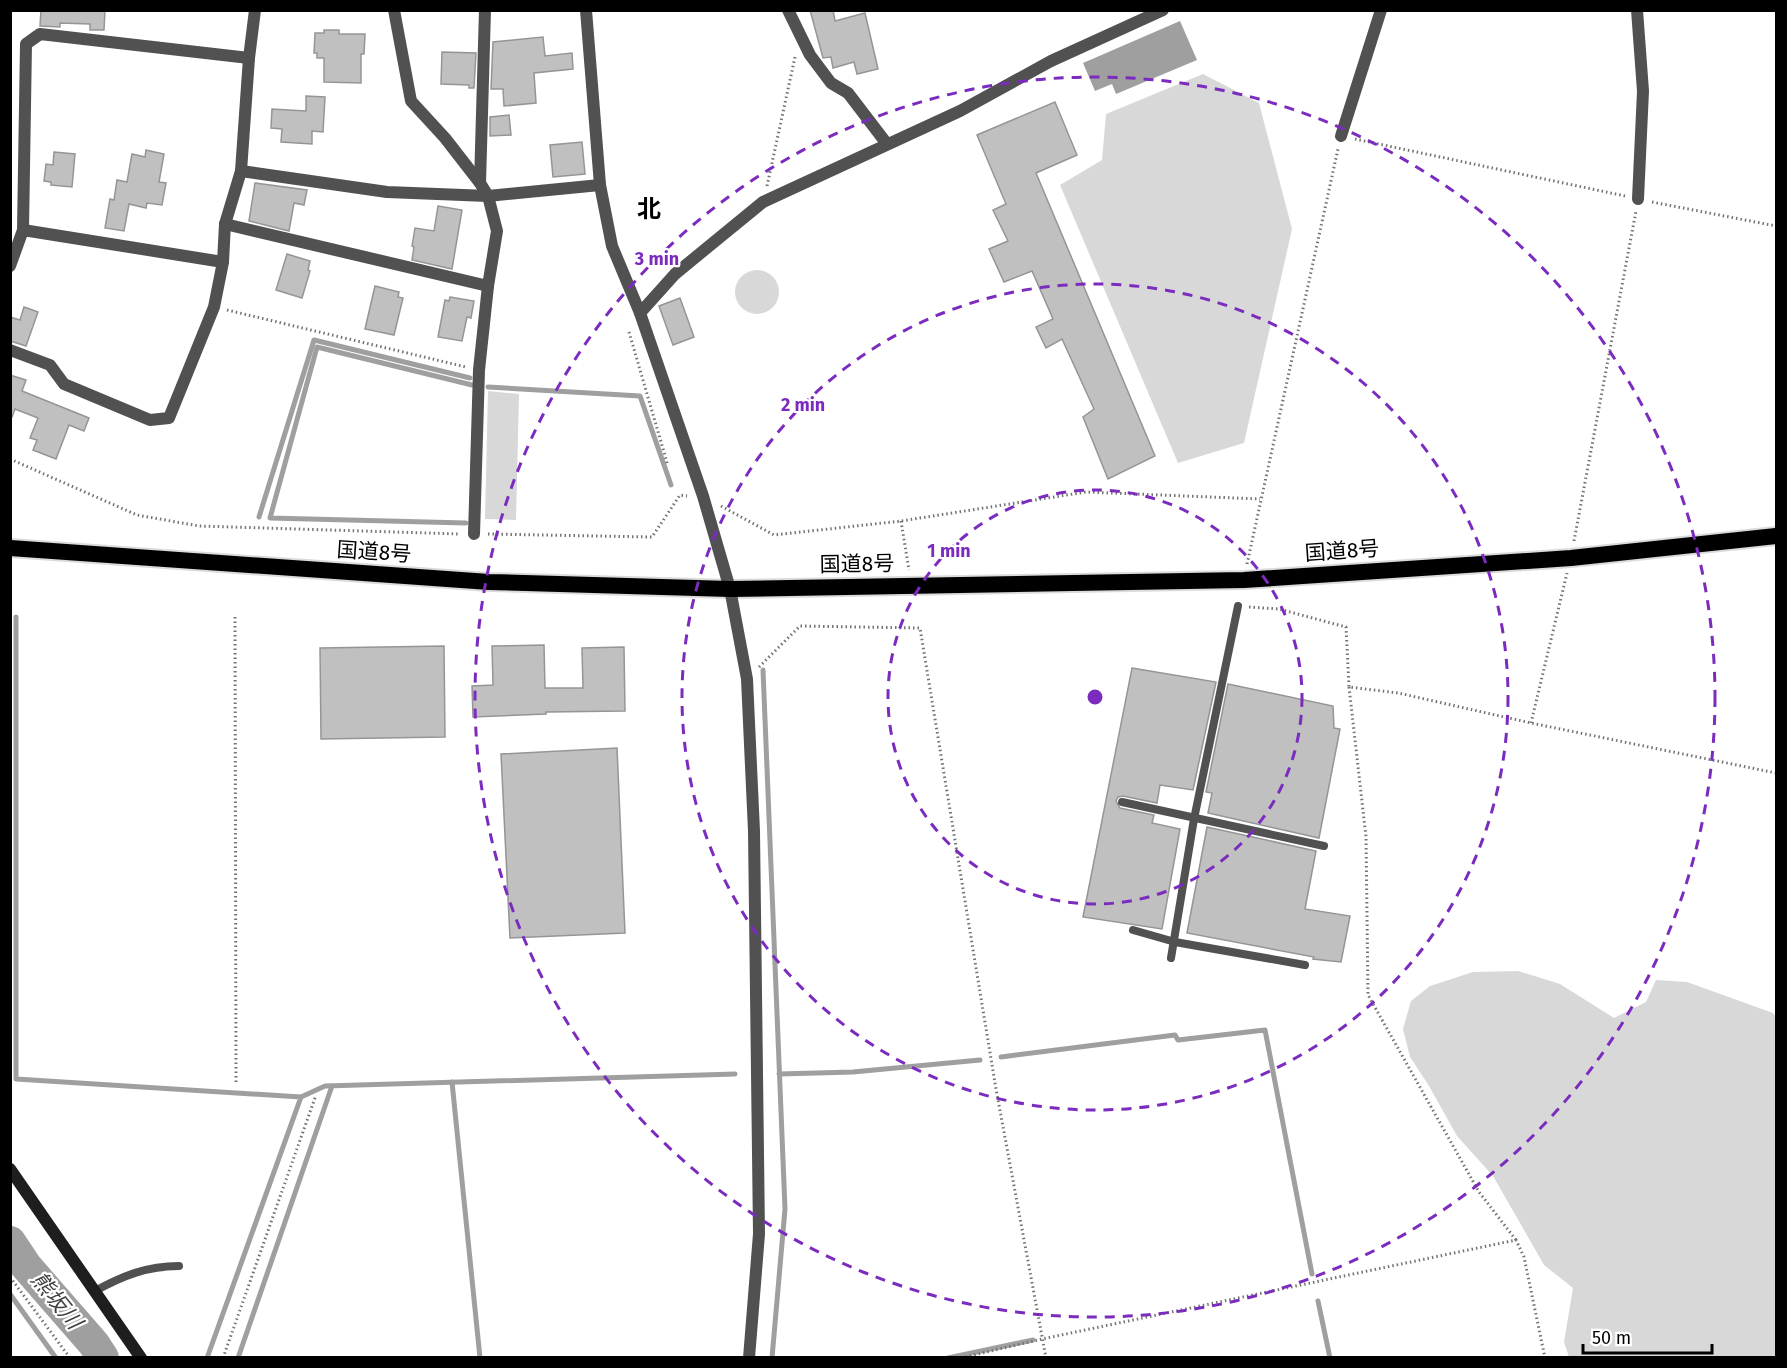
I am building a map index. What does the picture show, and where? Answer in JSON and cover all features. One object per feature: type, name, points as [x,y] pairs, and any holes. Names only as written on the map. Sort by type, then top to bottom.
[{"type":"highway","name":"国道8号","points":[[10,548],[489,582],[730,589],[1244,580],[1571,558],[1776,536]]},
{"type":"main road","points":[[10,1169],[141,1358]]},
{"type":"street","points":[[10,350],[51,365],[64,384],[150,420],[169,418],[214,307],[223,262],[225,224],[241,171],[249,58],[255,10]]},
{"type":"street","points":[[394,10],[411,101],[445,138],[480,183],[488,196],[497,231],[488,286],[479,370],[474,534]]},
{"type":"street","points":[[480,183],[485,10]]},
{"type":"street","points":[[586,10],[600,185],[612,246],[640,313],[703,496],[730,589],[747,679],[754,831],[759,1234],[749,1358]]},
{"type":"street","points":[[788,10],[810,55],[831,83],[848,93],[887,144]]},
{"type":"street","points":[[640,313],[675,274],[763,202],[960,111],[1051,61],[1145,15],[1163,10]]},
{"type":"street","points":[[1341,136],[1381,10]]},
{"type":"street","points":[[1637,10],[1643,92],[1638,199]]},
{"type":"street","points":[[10,266],[23,230],[26,44],[40,34],[249,58]]},
{"type":"street","points":[[241,171],[387,192],[488,196],[600,185]]},
{"type":"street","points":[[225,224],[488,286]]},
{"type":"street","points":[[23,230],[223,262]]},
{"type":"lane","points":[[1171,958],[1194,819],[1238,606]]},
{"type":"lane","points":[[1122,802],[1324,846]]},
{"type":"lane","points":[[1133,930],[1175,942],[1305,965]]},
{"type":"lane","points":[[94,1291],[125,1275],[164,1266],[179,1266]]},
{"type":"path","points":[[763,202],[800,35]]},
{"type":"path","points":[[1244,580],[1341,136],[1776,226]]},
{"type":"path","points":[[1531,723],[1571,558],[1638,199]]},
{"type":"path","points":[[214,307],[479,370]]},
{"type":"path","points":[[10,459],[137,515],[199,526],[652,537],[680,495],[703,496],[774,535],[901,521],[1086,492],[1260,499]]},
{"type":"path","points":[[901,521],[911,586]]},
{"type":"path","points":[[1238,606],[1279,609],[1346,627],[1349,687],[1366,837],[1368,995],[1479,1192],[1516,1240],[1524,1257],[1545,1358]]},
{"type":"path","points":[[234,617],[236,1082]]},
{"type":"path","points":[[747,679],[800,626],[920,628],[996,1089],[1046,1358]]},
{"type":"path","points":[[1349,687],[1398,693],[1531,723],[1776,773]]},
{"type":"path","points":[[224,1358],[316,1095]]},
{"type":"path","points":[[961,1358],[1516,1240]]},
{"type":"path","points":[[10,1277],[70,1358]]},
{"type":"shaded area","points":[[1180,21],[1197,60],[1116,94],[1112,84],[1095,91],[1083,63]]},
{"type":"shaded area","points":[[1203,74],[1259,103],[1292,229],[1244,443],[1178,463],[1060,185],[1102,160],[1106,114]]},
{"type":"shaded area","points":[[757,270],[766,271],[773,276],[778,283],[778,301],[773,308],[766,313],[757,314],[748,313],[741,308],[736,301],[735,292],[736,283],[741,276],[748,271]]},
{"type":"shaded area","points":[[488,391],[519,394],[516,520],[485,519]]},
{"type":"shaded area","points":[[1518,971],[1560,984],[1614,1018],[1646,1002],[1656,980],[1687,982],[1773,1013],[1776,1017],[1776,1357],[1569,1357],[1564,1342],[1573,1288],[1544,1265],[1493,1176],[1457,1136],[1410,1057],[1403,1029],[1411,1001],[1430,986],[1473,972]]},
{"type":"building","points":[[41,10],[105,10],[104,30],[90,30],[90,24],[60,23],[60,27],[40,26]]},
{"type":"building","points":[[810,10],[833,10],[835,21],[865,13],[878,69],[857,74],[854,62],[833,68],[831,57],[823,58]]},
{"type":"building","points":[[324,30],[339,30],[339,34],[365,34],[364,54],[361,54],[361,83],[324,82],[324,58],[317,58],[317,53],[314,53],[315,33],[324,33]]},
{"type":"building","points":[[543,37],[545,56],[572,53],[573,69],[534,73],[536,103],[504,106],[503,89],[491,89],[493,42]]},
{"type":"building","points":[[442,52],[476,53],[474,88],[469,88],[469,85],[441,84]]},
{"type":"building","points":[[306,96],[325,97],[323,132],[312,131],[312,144],[281,142],[282,129],[271,128],[272,109],[306,111]]},
{"type":"building","points":[[1055,102],[1077,155],[1036,173],[1155,456],[1108,479],[1083,417],[1094,409],[1062,339],[1046,348],[1036,327],[1053,319],[1032,271],[1004,282],[989,249],[1008,241],[993,210],[1006,204],[977,135]]},
{"type":"building","points":[[509,115],[511,135],[490,136],[490,117]]},
{"type":"building","points":[[582,142],[585,174],[553,177],[550,145]]},
{"type":"building","points":[[146,150],[164,154],[159,182],[166,183],[162,205],[147,203],[146,208],[129,204],[124,231],[105,228],[110,199],[114,200],[117,180],[127,182],[132,154],[145,157]]},
{"type":"building","points":[[54,152],[75,154],[72,187],[51,185],[51,182],[44,181],[46,164],[53,165]]},
{"type":"building","points":[[255,183],[307,190],[304,205],[294,203],[289,231],[249,221]]},
{"type":"building","points":[[438,206],[462,210],[452,269],[412,260],[415,228],[434,231]]},
{"type":"building","points":[[287,254],[310,261],[308,270],[310,271],[302,298],[276,290]]},
{"type":"building","points":[[375,286],[399,292],[398,297],[403,298],[394,335],[365,329]]},
{"type":"building","points":[[450,297],[474,301],[471,318],[467,317],[462,341],[438,337],[445,300],[449,301]]},
{"type":"building","points":[[680,298],[694,337],[673,345],[659,306]]},
{"type":"building","points":[[24,307],[38,312],[26,346],[10,341],[10,317],[20,320]]},
{"type":"building","points":[[10,375],[26,380],[22,391],[89,418],[84,431],[69,425],[56,459],[33,450],[37,440],[30,438],[38,418],[15,409],[10,417]]},
{"type":"building","points":[[544,645],[545,688],[583,688],[582,648],[624,647],[625,711],[546,712],[546,714],[473,717],[472,686],[493,685],[492,646]]},
{"type":"building","points":[[444,646],[445,737],[321,739],[320,648]]},
{"type":"building","points":[[1132,668],[1216,682],[1193,790],[1160,785],[1157,803],[1123,796],[1118,797],[1116,801],[1120,808],[1154,815],[1152,823],[1180,829],[1162,929],[1083,917]]},
{"type":"building","points":[[1228,684],[1333,706],[1334,728],[1340,729],[1319,838],[1208,813],[1212,793],[1206,792]]},
{"type":"building","points":[[617,748],[625,933],[510,938],[501,754]]},
{"type":"building","points":[[1207,827],[1316,851],[1305,909],[1350,916],[1341,962],[1313,959],[1314,957],[1187,933]]},
{"type":"waterway","points":[[259,517],[314,340],[470,378]]},
{"type":"waterway","points":[[466,523],[270,518],[317,347],[472,385]]},
{"type":"waterway","points":[[488,387],[640,396],[671,485]]},
{"type":"waterway","points":[[16,617],[16,1079],[301,1097],[207,1358]]},
{"type":"waterway","points":[[763,670],[785,1209],[772,1358]]},
{"type":"waterway","points":[[1001,1057],[1175,1035],[1178,1040],[1265,1030],[1312,1274]]},
{"type":"waterway","points":[[779,1074],[853,1072],[980,1060]]},
{"type":"waterway","points":[[301,1097],[325,1086],[735,1074]]},
{"type":"waterway","points":[[452,1082],[480,1358]]},
{"type":"waterway","points":[[238,1358],[332,1086]]},
{"type":"waterway","name":"熊坂川","points":[[10,1242],[26,1266],[94,1344],[103,1358]]},
{"type":"waterway","points":[[10,1294],[56,1358]]},
{"type":"waterway","points":[[1318,1301],[1330,1358]]},
{"type":"waterway","points":[[948,1358],[1033,1340]]},
{"type":"district","name":"北","points":[[649,209]]}]
